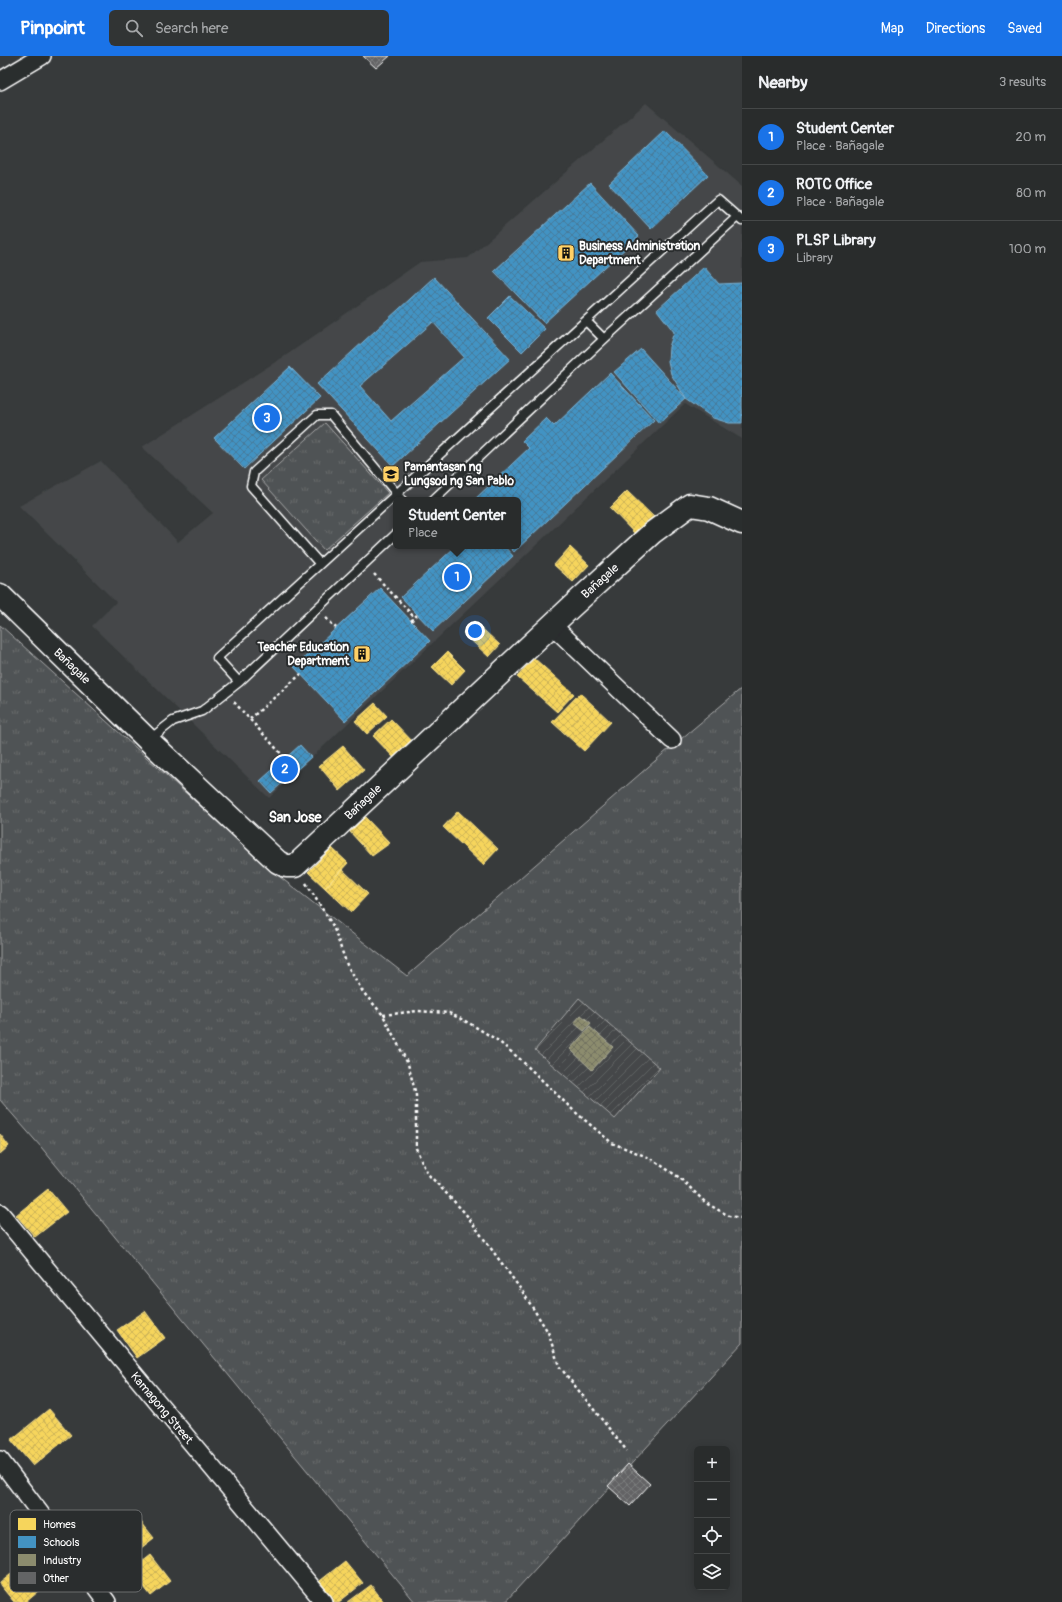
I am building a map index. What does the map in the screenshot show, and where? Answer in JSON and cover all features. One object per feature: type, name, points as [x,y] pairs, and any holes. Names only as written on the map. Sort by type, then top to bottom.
[{"type":"street","points":[[0,81],[42,56]]},
{"type":"street","name":"Bañagale","points":[[0,595],[149,741],[278,862],[286,866],[295,866],[652,533],[690,505],[709,508],[742,523]]},
{"type":"street","points":[[552,625],[672,740]]},
{"type":"street","name":"Kamagong Street","points":[[0,1213],[324,1602]]},
{"type":"street","points":[[0,1460],[38,1510]]},
{"type":"street","points":[[99,1592],[107,1602]]},
{"type":"lane","points":[[320,564],[251,486],[254,472],[318,415],[331,415],[400,497],[586,321],[718,200],[740,219],[604,339],[436,497]]},
{"type":"lane","points":[[586,321],[604,339]]},
{"type":"lane","points":[[239,682],[217,658],[320,564],[393,503]]},
{"type":"lane","points":[[149,741],[173,721],[202,712],[239,682],[393,537]]},
{"type":"path","points":[[372,572],[414,617]]},
{"type":"path","points":[[411,621],[417,615]]},
{"type":"path","points":[[324,617],[336,628]]},
{"type":"path","points":[[250,719],[301,674]]},
{"type":"path","points":[[221,697],[233,700],[285,758]]},
{"type":"path","points":[[295,866],[333,926],[347,965],[364,992],[383,1015],[408,1064],[416,1095],[416,1148],[427,1173],[465,1213],[522,1291],[548,1332],[559,1366],[627,1451]]},
{"type":"path","points":[[383,1015],[418,1011],[448,1013],[469,1024],[497,1040],[521,1060],[574,1111],[612,1143],[650,1158],[680,1178],[706,1203],[730,1216],[742,1218]]},
{"type":"shaded area","name":"Pamantasan ng Lungsod ng San Pablo","points":[[646,103],[742,186],[742,439],[685,404],[269,798],[92,626],[116,602],[19,506],[101,461],[178,542],[213,513],[142,447],[288,354],[420,262],[468,258]]},
{"type":"shaded area","points":[[579,998],[660,1068],[615,1119],[535,1050]]},
{"type":"green space","points":[[325,423],[388,493],[324,550],[261,480]]},
{"type":"green space","points":[[0,625],[271,870],[407,976],[663,754],[742,688],[742,1343],[505,1602],[415,1602],[41,1147],[0,1100]],"holes":[[[579,998],[660,1068],[615,1119],[535,1050]]]},
{"type":"building: Homes","points":[[627,491],[656,519],[638,537],[610,508]]},
{"type":"building: Homes","points":[[570,547],[589,565],[573,582],[554,565]]},
{"type":"building: Homes","points":[[474,621],[500,645],[489,657],[463,633]]},
{"type":"building: Homes","points":[[447,652],[465,670],[451,685],[432,667]]},
{"type":"building: Homes","points":[[534,658],[574,694],[557,712],[517,677]]},
{"type":"building: Homes","points":[[580,693],[611,722],[584,751],[552,722]]},
{"type":"building: Homes","points":[[375,703],[387,716],[367,734],[355,721]]},
{"type":"building: Homes","points":[[391,719],[415,744],[397,761],[373,736]]},
{"type":"building: Homes","points":[[343,746],[364,770],[340,791],[319,766]]},
{"type":"building: Homes","points":[[458,811],[498,849],[483,865],[443,827]]},
{"type":"building: Homes","points":[[365,817],[390,843],[372,856],[350,832]]},
{"type":"building: Homes","points":[[332,848],[348,863],[325,888],[308,872]]},
{"type":"building: Homes","points":[[342,869],[368,894],[351,912],[325,888]]},
{"type":"building: Homes","points":[[0,1134],[9,1146],[0,1154]]},
{"type":"building: Homes","points":[[48,1189],[67,1212],[35,1237],[16,1215]]},
{"type":"building: Homes","points":[[145,1311],[165,1338],[137,1358],[117,1330]]},
{"type":"building: Homes","points":[[49,1409],[71,1435],[33,1466],[11,1440]]},
{"type":"building: Homes","points":[[142,1523],[154,1538],[142,1547]]},
{"type":"building: Homes","points":[[150,1555],[170,1581],[151,1596],[142,1584],[142,1561]]},
{"type":"building: Homes","points":[[345,1561],[363,1583],[339,1602],[330,1602],[316,1584]]},
{"type":"building: Homes","points":[[10,1575],[10,1592],[38,1592],[26,1602],[14,1602],[0,1583]]},
{"type":"building: Homes","points":[[371,1585],[384,1602],[348,1602]]},
{"type":"building: Schools","points":[[665,131],[708,175],[651,229],[609,184]]},
{"type":"building: Schools","name":"Business Administration Department","points":[[590,183],[639,236],[544,323],[494,271]]},
{"type":"building: Schools","points":[[704,267],[719,284],[742,283],[742,423],[729,423],[713,418],[686,399],[671,374],[668,361],[669,347],[674,332],[657,310]]},
{"type":"building: Schools","points":[[434,277],[510,359],[393,466],[317,384]],"holes":[[[433,322],[464,357],[391,421],[360,386]]]},
{"type":"building: Schools","points":[[510,296],[545,329],[522,352],[488,318]]},
{"type":"building: Schools","points":[[641,349],[686,399],[659,423],[614,372]]},
{"type":"building: Schools","points":[[290,367],[320,398],[244,469],[214,438]]},
{"type":"building: Schools","points":[[610,373],[654,420],[521,545],[521,497],[477,497],[529,448],[522,441],[546,418],[554,426]]},
{"type":"building: Schools","points":[[453,549],[507,549],[513,556],[433,631],[401,597]]},
{"type":"building: Schools","name":"Teacher Education Department","points":[[380,588],[430,641],[345,721],[294,667]]},
{"type":"building: Schools","points":[[300,745],[311,757],[271,793],[260,781]]},
{"type":"building: Industry","points":[[581,1015],[591,1023],[584,1031],[574,1023]]},
{"type":"building: Industry","points":[[590,1027],[613,1047],[592,1070],[570,1049]]},
{"type":"building: Other","points":[[363,56],[390,56],[376,68]]},
{"type":"building: Other","points":[[628,1464],[650,1484],[630,1506],[608,1486]]},
{"type":"place","name":"Business Administration Department","points":[[566,253]]},
{"type":"place","name":"PLSP Library","points":[[267,418]]},
{"type":"place","name":"Pamantasan ng Lungsod ng San Pablo","points":[[391,474]]},
{"type":"place","name":"Student Center","points":[[457,577]]},
{"type":"place","name":"Teacher Education Department","points":[[362,654]]},
{"type":"place","name":"ROTC Office","points":[[285,769]]},
{"type":"district","name":"San Jose","points":[[295,817]]}]
